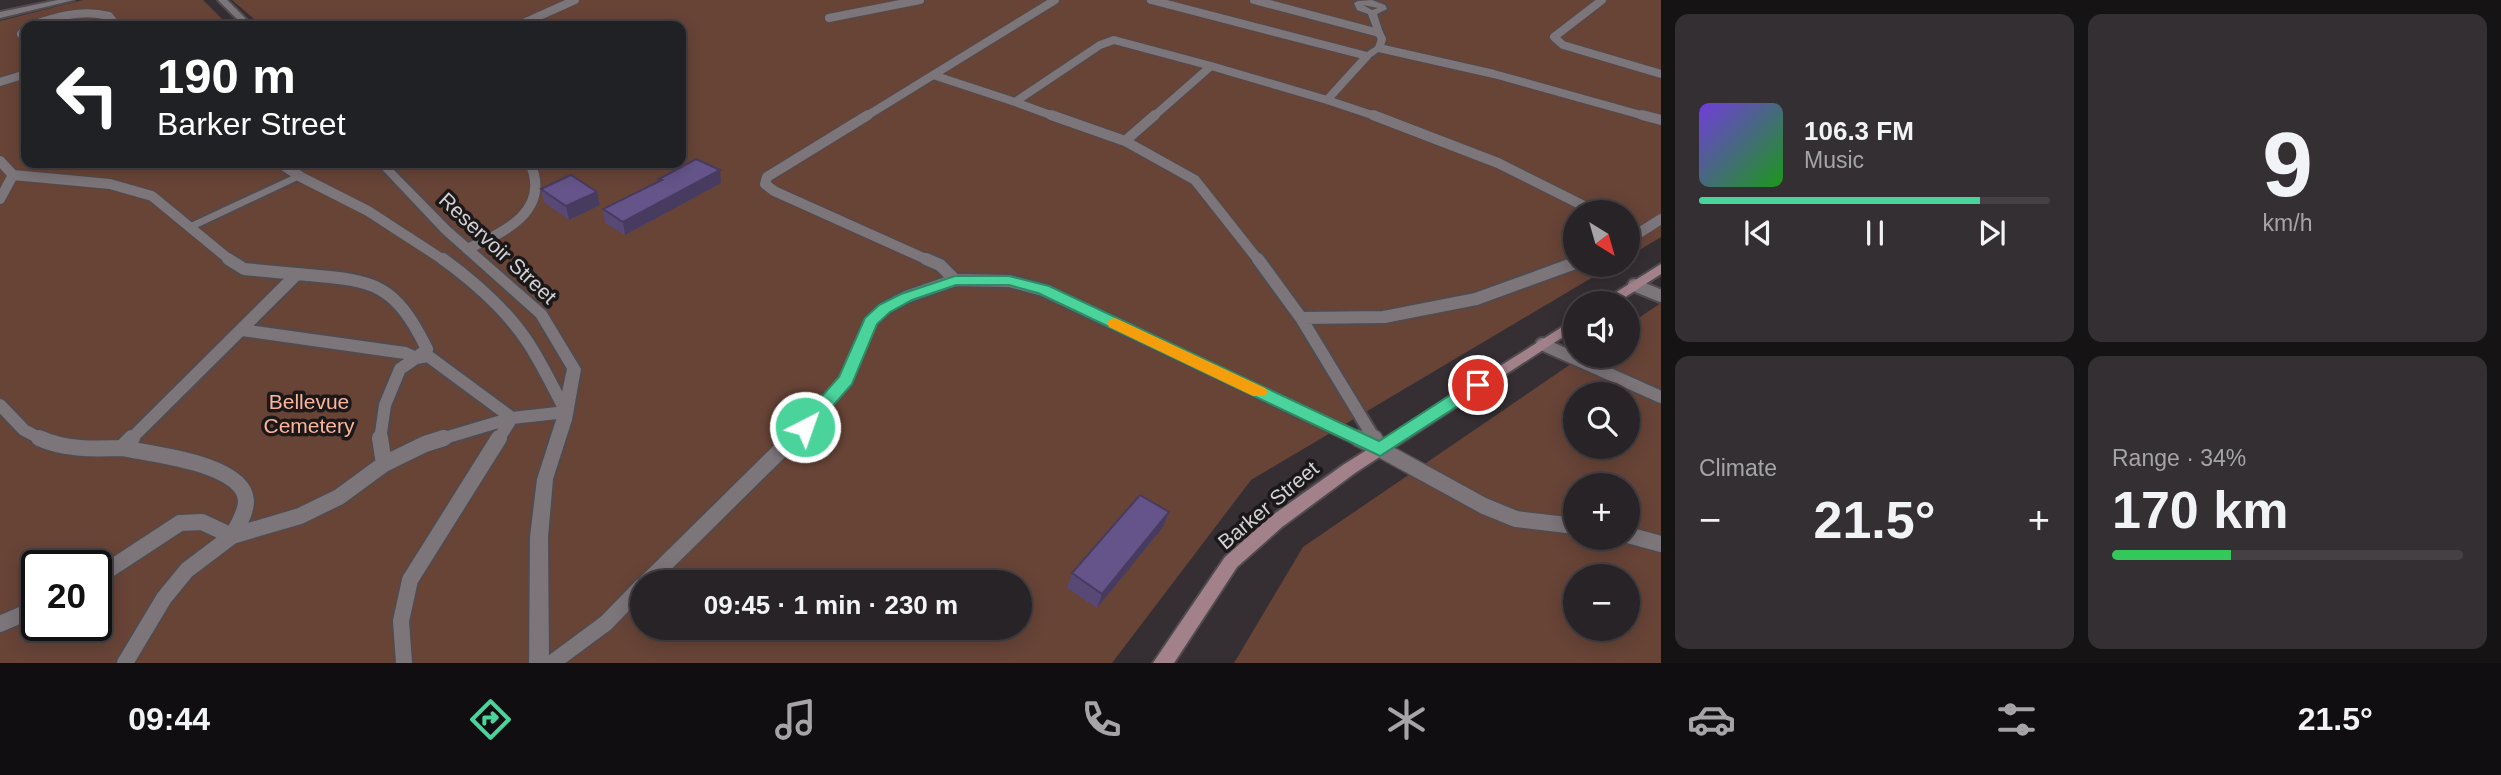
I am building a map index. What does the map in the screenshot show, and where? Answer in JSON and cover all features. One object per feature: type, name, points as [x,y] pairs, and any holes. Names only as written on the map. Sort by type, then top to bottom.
[{"type":"main road","points":[[1625,291],[1661,268]]},
{"type":"main road","name":"Barker Street","points":[[1163,663],[1231,562],[1276,522],[1380,449],[1563,331]]},
{"type":"street","points":[[12,12],[24,7],[27,2],[22,0]]},
{"type":"street","points":[[0,15],[70,0]]},
{"type":"street","points":[[222,0],[244,21]]},
{"type":"street","points":[[1372,13],[1379,33]]},
{"type":"street","points":[[1367,56],[1379,48]]},
{"type":"street","name":"Reservoir Street","points":[[386,168],[467,249],[541,314],[574,369],[566,412],[545,479],[540,537],[539,663]]},
{"type":"street","points":[[190,226],[296,177]]},
{"type":"lane","points":[[528,21],[575,0]]},
{"type":"lane","points":[[829,18],[920,0]]},
{"type":"lane","points":[[955,280],[940,265],[765,184],[767,177],[1055,0]]},
{"type":"lane","points":[[1151,0],[1367,56],[1327,100]]},
{"type":"lane","points":[[1254,0],[1379,33],[1382,39],[1379,48],[1494,74],[1661,120]]},
{"type":"lane","points":[[1602,0],[1554,37],[1563,45],[1661,74]]},
{"type":"lane","points":[[44,21],[83,12],[109,16],[113,21]]},
{"type":"lane","points":[[1015,102],[1100,45],[1114,40],[1412,126],[1475,151],[1574,200]]},
{"type":"lane","points":[[1125,141],[1211,66]]},
{"type":"lane","points":[[933,75],[1125,141],[1195,180],[1212,198],[1301,318],[1380,449]]},
{"type":"lane","points":[[0,82],[21,76]]},
{"type":"lane","points":[[0,161],[13,175],[110,184],[152,196],[225,257],[244,269],[367,282],[383,286],[394,294],[427,349],[400,369],[385,405],[379,435],[384,464]]},
{"type":"lane","points":[[125,663],[164,598],[187,570],[232,536],[300,516],[339,497],[384,464],[425,444],[512,418],[566,412],[528,341],[511,320],[471,281],[435,250],[353,202],[296,177],[286,168]]},
{"type":"lane","points":[[467,249],[507,230],[527,215],[535,197],[532,168]]},
{"type":"lane","points":[[0,199],[13,175]]},
{"type":"lane","points":[[1640,229],[1661,219]]},
{"type":"lane","points":[[1301,318],[1384,317],[1476,299],[1563,267]]},
{"type":"lane","points":[[122,448],[297,274]]},
{"type":"lane","points":[[659,570],[805,427],[846,380],[870,322],[885,309],[906,297],[955,280],[1009,281],[1043,289],[1380,449],[1484,506],[1516,519],[1563,525]]},
{"type":"lane","points":[[1634,285],[1661,296]]},
{"type":"lane","points":[[242,330],[405,353],[415,358],[428,356],[512,418]]},
{"type":"lane","points":[[1542,344],[1661,397]]},
{"type":"lane","points":[[0,405],[25,431],[57,445],[94,449],[122,448],[219,469],[239,481],[246,497],[243,515],[232,536]]},
{"type":"lane","points":[[404,663],[401,644],[402,603],[411,580],[512,418]]},
{"type":"lane","points":[[112,568],[168,527],[183,520],[210,522],[232,536]]},
{"type":"lane","points":[[1640,538],[1661,544]]},
{"type":"lane","points":[[552,663],[606,623],[630,599]]},
{"type":"lane","points":[[0,624],[21,615]]},
{"type":"green space","name":"Bellevue Cemetery","points":[[83,0],[203,0],[224,21],[21,21],[21,168],[686,168],[686,21],[256,21],[232,0],[1661,0],[1661,237],[1640,250],[1640,200],[1563,200],[1563,277],[1593,277],[1570,291],[1563,291],[1563,295],[1251,480],[1112,663],[0,663],[0,21]]},
{"type":"green space","points":[[1661,303],[1661,663],[1234,663],[1303,547],[1565,368],[1640,368],[1640,317]]},
{"type":"building","points":[[696,159],[720,170],[623,222],[603,209],[662,180],[659,179],[679,168],[686,168],[686,164]]},
{"type":"building","points":[[571,175],[597,192],[566,206],[541,189]]},
{"type":"building","points":[[1140,495],[1169,512],[1102,594],[1072,573]]},
{"type":"slow traffic","points":[[1115,323],[1259,392]]},
{"type":"route","points":[[805,427],[846,380],[870,322],[885,309],[906,297],[955,280],[1009,281],[1043,289],[1380,449],[1478,385]]}]
